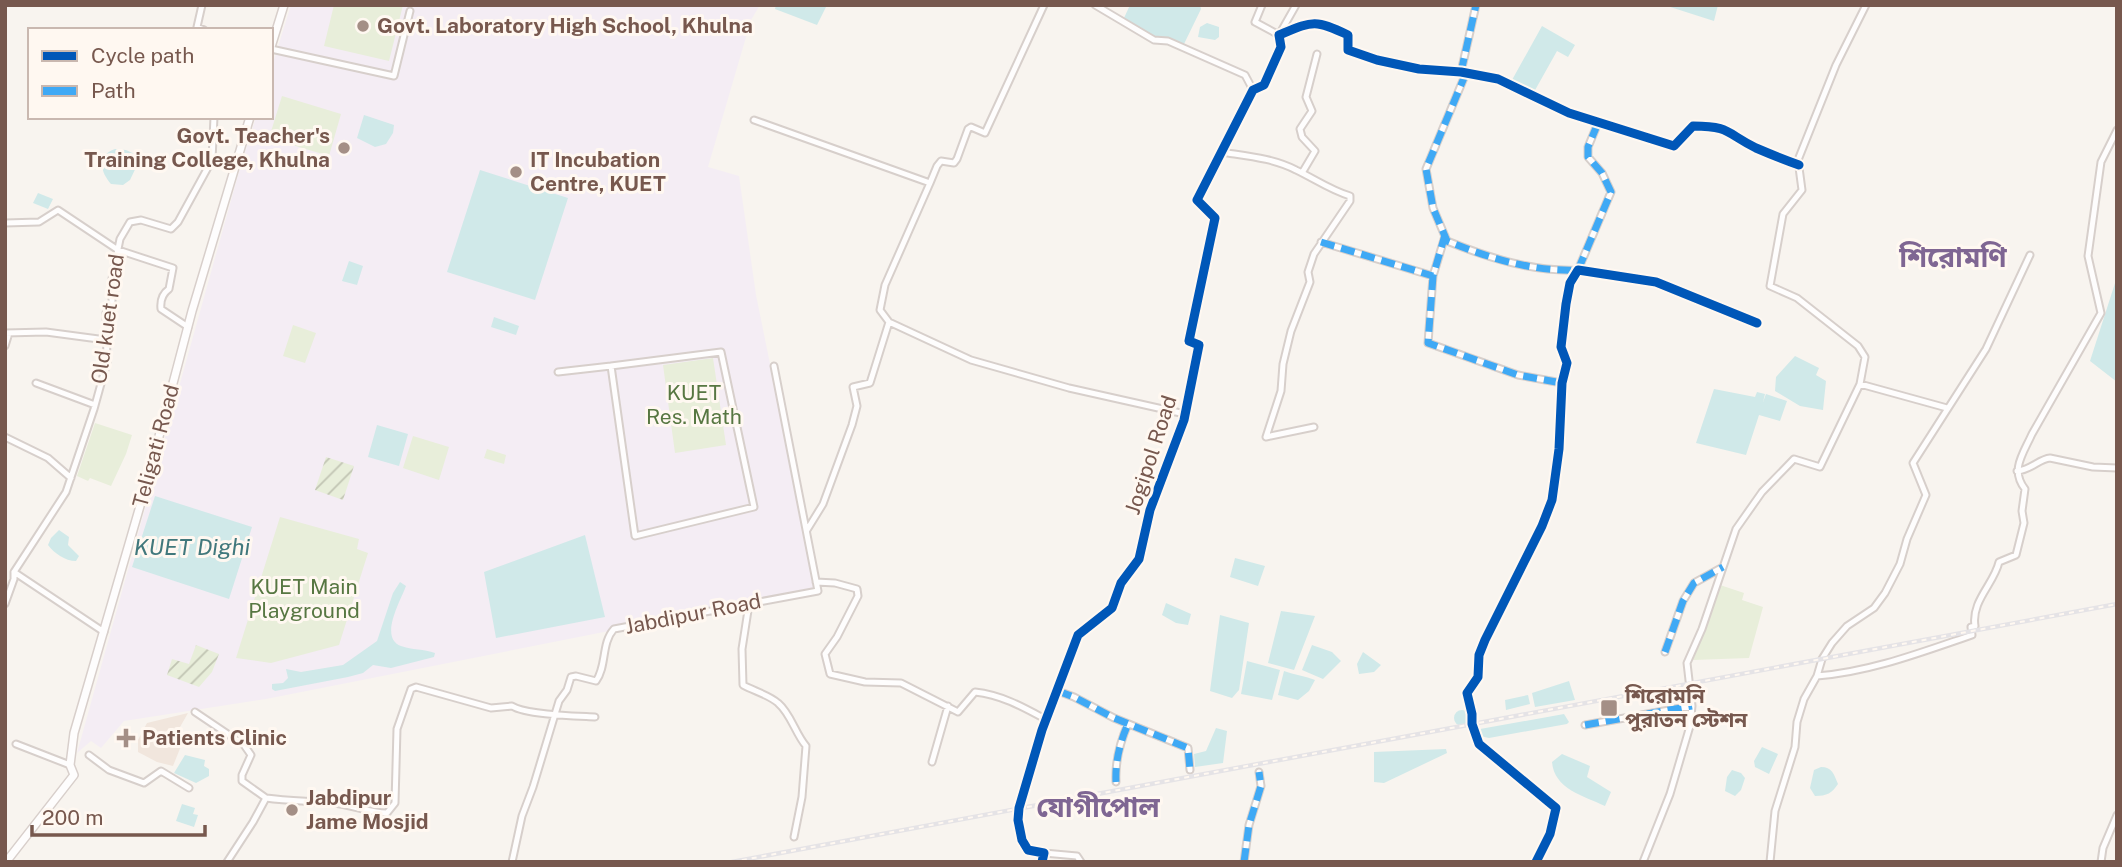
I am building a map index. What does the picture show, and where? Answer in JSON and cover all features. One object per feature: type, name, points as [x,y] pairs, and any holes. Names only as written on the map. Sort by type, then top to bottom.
[{"type":"main road","points":[[273,41],[284,5]]},
{"type":"main road","name":"Teligati Road","points":[[6,862],[74,775],[70,765],[74,733],[148,482],[188,327],[249,119]]},
{"type":"street","points":[[199,28],[197,27],[202,5]]},
{"type":"street","points":[[1044,5],[985,133],[971,127],[954,163],[942,161],[937,166],[885,285],[880,310],[889,321],[971,360],[1069,388],[1185,414]]},
{"type":"street","points":[[1095,5],[1154,40],[1168,41],[1245,75],[1253,90]]},
{"type":"street","points":[[1262,5],[1255,22],[1279,36],[1309,22],[1329,26],[1348,34],[1348,50],[1377,60],[1419,69],[1498,79],[1569,114],[1674,146],[1693,126],[1716,126],[1730,131],[1754,147],[1799,165]]},
{"type":"street","name":"Jogipol Road","points":[[1044,853],[1028,850],[1022,840],[1018,820],[1034,754],[1078,635],[1112,608],[1121,583],[1139,559],[1150,510],[1185,414],[1199,345],[1189,341],[1215,218],[1197,200],[1253,90],[1264,85],[1281,47],[1279,36],[1296,5]]},
{"type":"street","points":[[1476,5],[1463,73],[1426,169],[1433,208],[1447,241],[1508,262],[1555,271],[1578,270],[1656,282],[1757,323]]},
{"type":"street","points":[[1643,862],[1670,794],[1690,726],[1692,706],[1687,663],[1702,629],[1736,529],[1762,492],[1794,459],[1820,467],[1860,384],[1865,357],[1858,346],[1797,298],[1770,286],[1783,214],[1802,190],[1798,160],[1836,65],[1866,5]]},
{"type":"street","points":[[273,48],[394,76],[410,11]]},
{"type":"street","points":[[1302,173],[1315,151],[1302,137],[1300,129],[1312,111],[1306,97],[1317,54]]},
{"type":"street","name":"Old kuet road","points":[[5,604],[15,579],[14,572],[66,492],[95,405],[107,362],[106,313],[112,303],[112,279],[120,239],[130,222],[141,220],[171,229],[178,222],[212,160],[214,119]]},
{"type":"street","points":[[754,120],[930,183]]},
{"type":"street","points":[[1536,862],[1550,834],[1556,808],[1479,744],[1472,724],[1467,693],[1478,677],[1479,654],[1485,640],[1542,526],[1552,500],[1559,449],[1562,383],[1567,363],[1562,347],[1570,283],[1611,192],[1602,173],[1588,157],[1588,147],[1598,123]]},
{"type":"street","points":[[1817,676],[1840,674],[1884,663],[1972,635],[1971,627],[1976,626],[1974,619],[1981,598],[1986,586],[1996,577],[1999,562],[2016,555],[2024,523],[2025,489],[2018,480],[2017,471],[2032,434],[2101,313],[2088,256],[2101,162],[2117,130]]},
{"type":"street","points":[[1221,152],[1269,160],[1302,173],[1332,191],[1350,196],[1350,201],[1314,254],[1308,272],[1310,282],[1291,331],[1283,364],[1282,391],[1266,438],[1314,428]]},
{"type":"street","points":[[5,223],[38,222],[58,210],[118,250],[173,268],[169,289],[160,302],[161,309],[188,327]]},
{"type":"street","points":[[1445,235],[1433,276],[1428,343],[1518,375],[1562,383]]},
{"type":"street","points":[[1321,242],[1433,276]]},
{"type":"street","points":[[1770,862],[1775,811],[1795,747],[1797,722],[1804,699],[1832,643],[1847,626],[1874,608],[1900,564],[1907,539],[1926,495],[1913,463],[1986,349],[2030,255]]},
{"type":"street","points":[[807,531],[823,504],[852,425],[857,407],[853,387],[870,383],[889,321]]},
{"type":"street","points":[[5,346],[7,333],[46,332],[106,340]]},
{"type":"street","points":[[558,372],[721,352],[754,506],[635,536],[611,366]]},
{"type":"street","points":[[774,366],[816,582],[835,583],[858,589],[858,596],[825,654],[830,674],[865,682],[901,683],[958,712],[975,692],[992,694],[1020,705],[1046,720]]},
{"type":"street","points":[[36,383],[95,405]]},
{"type":"street","points":[[1860,384],[1947,408]]},
{"type":"street","points":[[5,437],[48,458],[71,478]]},
{"type":"street","points":[[2017,471],[2027,470],[2045,458],[2093,467],[2117,468]]},
{"type":"street","points":[[1665,652],[1683,601],[1695,583],[1723,567]]},
{"type":"street","points":[[14,572],[104,632]]},
{"type":"street","name":"Jabdipur Road","points":[[512,862],[522,816],[559,701],[567,690],[571,677],[596,681],[600,675],[607,640],[614,629],[818,591],[816,582]]},
{"type":"street","points":[[749,604],[742,649],[743,685],[778,703],[790,717],[797,736],[806,746],[802,797],[794,838]]},
{"type":"street","points":[[195,712],[244,745],[251,755],[242,781],[265,798],[314,804],[333,803],[387,813],[395,803],[397,729],[411,689],[416,688],[491,708],[512,706],[516,709],[556,714],[595,716]]},
{"type":"street","points":[[1058,691],[1128,724],[1188,748],[1190,770]]},
{"type":"street","points":[[933,762],[948,706]]},
{"type":"street","points":[[1585,725],[1692,706]]},
{"type":"street","points":[[1116,782],[1115,770],[1128,724]]},
{"type":"street","points":[[16,744],[70,765]]},
{"type":"street","points":[[89,755],[109,770],[144,783],[162,771],[189,788]]},
{"type":"street","points":[[1244,862],[1250,825],[1261,786],[1259,772]]},
{"type":"street","points":[[227,862],[265,798]]},
{"type":"street","points":[[2101,862],[2103,848],[2117,815]]},
{"type":"street","points":[[1042,862],[1044,853],[1077,856],[1081,862]]},
{"type":"shaded area","points":[[291,5],[760,5],[751,20],[708,167],[739,176],[756,295],[816,590],[266,699],[124,721],[101,748],[91,741],[77,753],[255,119],[273,119],[273,63]]},
{"type":"shaded area","points":[[188,713],[176,734],[181,746],[173,766],[157,762],[138,752],[138,740],[147,723]]},
{"type":"green space","points":[[334,5],[403,5],[389,61],[324,46]]},
{"type":"green space","points":[[282,96],[341,114],[329,156],[269,138]]},
{"type":"green space","points":[[293,325],[316,333],[305,363],[283,356]]},
{"type":"green space","name":"KUET Res. Math","points":[[713,358],[726,445],[675,453],[663,365]]},
{"type":"green space","points":[[95,423],[132,435],[111,486],[77,476]]},
{"type":"green space","points":[[413,436],[449,447],[439,480],[403,468]]},
{"type":"green space","points":[[487,449],[506,455],[504,464],[484,458]]},
{"type":"green space","points":[[326,457],[354,466],[343,500],[315,490]]},
{"type":"green space","name":"KUET Main Playground","points":[[280,517],[359,539],[357,549],[368,553],[339,645],[271,663],[236,658]]},
{"type":"green space","points":[[1720,585],[1744,593],[1742,600],[1763,607],[1749,658],[1693,660]]},
{"type":"green space","points":[[196,645],[219,654],[212,672],[199,687],[167,675],[172,659],[189,664]]},
{"type":"water","points":[[776,5],[827,5],[817,25],[775,9]]},
{"type":"water","points":[[1130,5],[1200,5],[1201,9],[1184,44],[1180,44],[1153,37],[1125,21]]},
{"type":"water","points":[[1664,5],[1718,5],[1714,21]]},
{"type":"water","points":[[1207,23],[1219,27],[1219,37],[1215,40],[1198,37],[1200,27]]},
{"type":"water","points":[[1542,26],[1575,45],[1568,57],[1557,51],[1534,92],[1512,80]]},
{"type":"water","points":[[364,115],[394,125],[393,133],[386,144],[375,147],[357,138]]},
{"type":"water","points":[[115,149],[126,150],[141,157],[130,180],[123,185],[111,184],[104,174],[102,164],[105,155]]},
{"type":"water","points":[[480,170],[568,198],[535,300],[447,272]]},
{"type":"water","points":[[38,193],[53,199],[48,209],[33,203]]},
{"type":"water","points":[[349,261],[363,266],[357,285],[342,281]]},
{"type":"water","points":[[2117,281],[2117,382],[2090,361]]},
{"type":"water","points":[[494,317],[519,326],[516,335],[491,327]]},
{"type":"water","points":[[1795,356],[1819,368],[1816,375],[1826,381],[1823,410],[1800,406],[1775,391],[1776,377]]},
{"type":"water","points":[[1714,389],[1755,397],[1757,392],[1765,394],[1763,402],[1766,394],[1787,401],[1780,421],[1759,415],[1746,455],[1696,443]]},
{"type":"water","points":[[377,425],[408,434],[399,466],[368,457]]},
{"type":"water","name":"KUET Dighi","points":[[155,496],[252,527],[229,599],[132,567]]},
{"type":"water","points":[[59,530],[69,537],[68,545],[79,556],[76,561],[60,556],[48,545]]},
{"type":"water","points":[[585,535],[605,617],[496,638],[484,572]]},
{"type":"water","points":[[1235,558],[1265,566],[1258,586],[1230,577]]},
{"type":"water","points":[[400,582],[406,586],[393,619],[392,636],[401,646],[435,653],[434,657],[391,668],[373,665],[363,673],[348,677],[275,691],[272,689],[272,684],[283,683],[288,678],[286,669],[301,672],[343,665],[377,641],[393,593]]},
{"type":"water","points":[[1166,603],[1191,614],[1188,625],[1176,623],[1162,615]]},
{"type":"water","points":[[1281,611],[1315,616],[1294,670],[1268,663]]},
{"type":"water","points":[[1220,615],[1249,623],[1239,690],[1232,698],[1210,691]]},
{"type":"water","points":[[1312,645],[1332,652],[1341,661],[1323,679],[1302,670]]},
{"type":"water","points":[[1363,652],[1381,665],[1374,672],[1359,674],[1357,664]]},
{"type":"water","points":[[1247,661],[1280,670],[1272,700],[1241,694]]},
{"type":"water","points":[[1284,671],[1315,680],[1309,691],[1298,700],[1278,695]]},
{"type":"water","points":[[1569,681],[1575,700],[1535,707],[1532,693]]},
{"type":"water","points":[[1528,695],[1530,704],[1506,710],[1505,700]]},
{"type":"water","points":[[1462,710],[1470,718],[1462,726],[1454,718]]},
{"type":"water","points":[[1564,714],[1569,722],[1567,724],[1489,738],[1480,736],[1480,729]]},
{"type":"water","points":[[1216,728],[1227,731],[1223,763],[1195,767],[1194,754],[1206,751]]},
{"type":"water","points":[[1762,747],[1778,754],[1769,774],[1755,767],[1754,761]]},
{"type":"water","points":[[1446,749],[1447,753],[1384,783],[1374,782],[1374,752]]},
{"type":"water","points":[[1562,754],[1590,766],[1587,777],[1611,792],[1605,806],[1571,790],[1558,779],[1552,762]]},
{"type":"water","points":[[185,755],[205,760],[204,766],[209,769],[209,776],[196,783],[174,773]]},
{"type":"water","points":[[1821,767],[1834,774],[1838,784],[1829,793],[1815,796],[1810,788],[1814,770]]},
{"type":"water","points":[[1732,770],[1741,773],[1745,778],[1741,790],[1735,796],[1725,791],[1727,777]]},
{"type":"water","points":[[182,804],[195,808],[193,814],[198,815],[194,827],[176,821]]},
{"type":"railway","points":[[732,862],[2117,604]]},
{"type":"marked path","points":[[1461,72],[1476,5]]},
{"type":"marked path","points":[[1466,73],[1426,169],[1433,208],[1447,241],[1528,266],[1578,270],[1611,192],[1602,173],[1588,157],[1588,147],[1598,123]]},
{"type":"marked path","points":[[1321,242],[1433,276],[1445,235]]},
{"type":"marked path","points":[[1433,276],[1428,343],[1518,375],[1562,383]]},
{"type":"marked path","points":[[1665,652],[1683,601],[1694,583],[1723,567]]},
{"type":"marked path","points":[[1058,691],[1114,718],[1188,748],[1190,770]]},
{"type":"marked path","points":[[1585,725],[1692,706]]},
{"type":"marked path","points":[[1116,782],[1119,752],[1128,724]]},
{"type":"marked path","points":[[1244,862],[1249,825],[1261,786],[1259,772]]},
{"type":"cycle path","points":[[1042,862],[1044,853],[1028,850],[1022,840],[1018,820],[1019,808],[1042,730],[1078,635],[1112,608],[1121,583],[1139,559],[1150,510],[1184,420],[1199,345],[1189,341],[1215,218],[1197,200],[1253,90],[1264,85],[1281,47],[1279,35],[1299,27],[1320,24],[1348,35],[1348,50],[1377,60],[1419,69],[1461,72],[1498,79],[1569,113],[1674,146],[1693,126],[1721,129],[1756,148],[1799,165]]},
{"type":"cycle path","points":[[1536,862],[1550,834],[1556,808],[1479,744],[1472,724],[1467,693],[1478,677],[1479,655],[1485,640],[1542,526],[1552,500],[1559,449],[1562,383],[1567,363],[1561,347],[1570,283],[1578,270],[1656,282],[1757,323]]},
{"type":"place","name":"Govt. Laboratory High School, Khulna","points":[[363,26]]},
{"type":"place","name":"Govt. Teacher's Training College, Khulna","points":[[344,148]]},
{"type":"place","name":"IT Incubation Centre, KUET","points":[[516,172]]},
{"type":"place","name":"শিরোমনি পুরাতন স্টেশন","points":[[1609,708]]},
{"type":"place","name":"Patients Clinic","points":[[126,738]]},
{"type":"place","name":"Jabdipur Jame Mosjid","points":[[292,810]]},
{"type":"district","name":"শিরোমণি","points":[[1953,257]]},
{"type":"district","name":"যোগীপোল","points":[[1098,807]]}]
